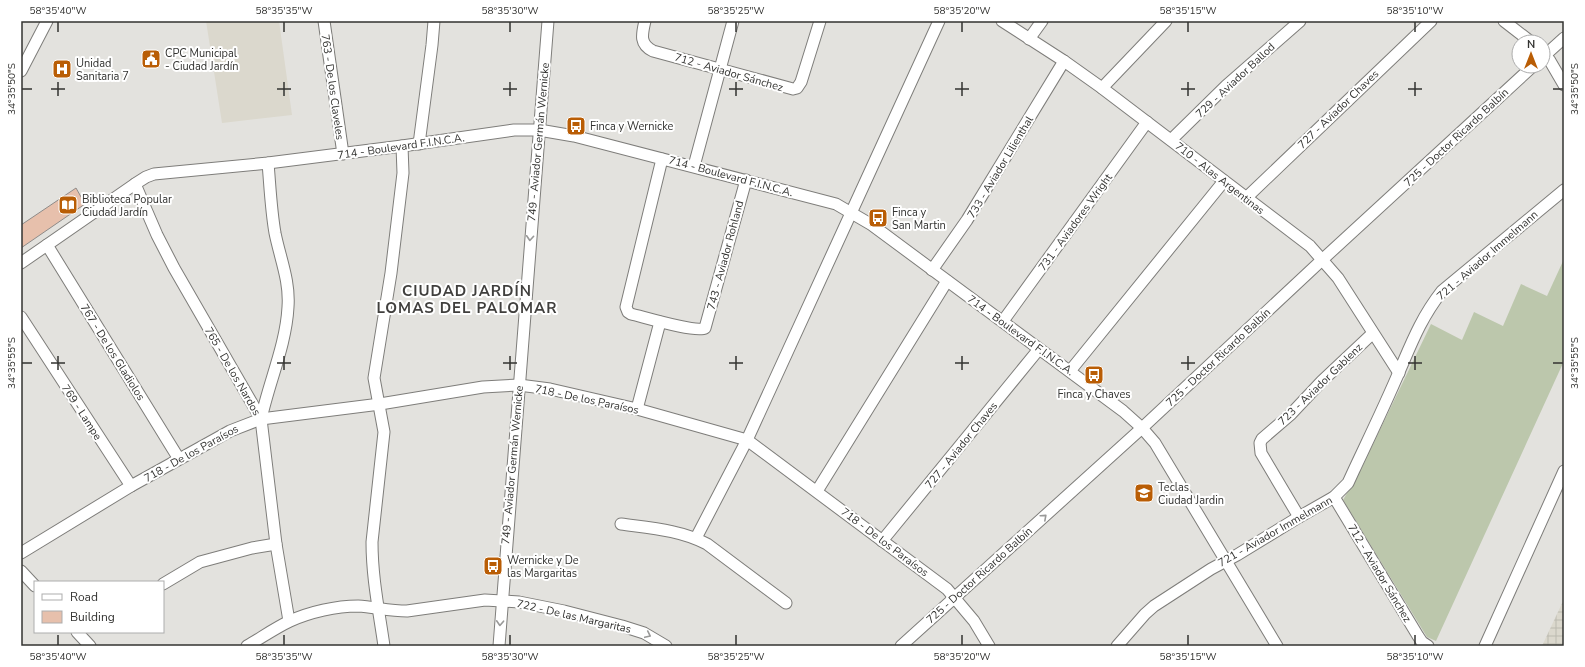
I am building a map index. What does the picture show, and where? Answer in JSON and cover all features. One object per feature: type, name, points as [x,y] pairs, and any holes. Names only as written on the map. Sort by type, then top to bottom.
[{"type":"street","points":[[22,68],[47,21]]},
{"type":"street","name":"763 - De los Claveles","points":[[324,21],[342,154]]},
{"type":"street","points":[[419,144],[434,21]]},
{"type":"street","name":"749 - Aviador Germán Wernicke","points":[[499,646],[501,600],[548,21]]},
{"type":"street","name":"712 - Aviador Sánchez","points":[[645,21],[642,40],[648,49],[653,52],[788,89],[797,88],[802,82],[820,21]]},
{"type":"street","points":[[694,166],[733,21]]},
{"type":"street","points":[[696,538],[747,440],[850,212],[939,21]]},
{"type":"street","name":"710 - Alas Argentinas","points":[[1002,21],[1064,61],[1102,88],[1310,246],[1323,259],[1338,278],[1372,334],[1399,373]]},
{"type":"street","points":[[1029,39],[1042,21]]},
{"type":"street","points":[[1102,88],[1166,21]]},
{"type":"street","name":"729 - Aviador Ballod","points":[[1171,140],[1226,86],[1300,21]]},
{"type":"street","name":"727 - Aviador Chaves","points":[[1246,198],[1431,21]]},
{"type":"street","points":[[1504,21],[1521,34]]},
{"type":"street","points":[[1551,49],[1564,38]]},
{"type":"street","name":"733 - Aviador Lilienthal","points":[[932,270],[967,220],[1064,61]]},
{"type":"street","points":[[1551,66],[1564,85]]},
{"type":"street","name":"725 - Doctor Ricardo Balbín","points":[[901,646],[1142,428],[1323,259],[1525,74]]},
{"type":"street","name":"731 - Aviadores Wright","points":[[1003,321],[1147,122]]},
{"type":"street","name":"714 - Boulevard F.I.N.C.A.","points":[[21,262],[146,177],[165,172],[268,163],[419,144],[514,130],[539,130],[574,136],[836,204],[872,225],[1070,371],[1123,411],[1142,428],[1155,443],[1277,646]]},
{"type":"street","points":[[384,646],[373,575],[372,542],[384,442],[380,404],[375,382],[375,367],[391,273],[403,173],[402,146]]},
{"type":"street","points":[[636,409],[660,322],[631,314],[627,309],[627,304],[662,159]]},
{"type":"street","points":[[261,419],[266,394],[283,340],[288,306],[288,283],[275,234],[268,163]]},
{"type":"street","name":"743 - Aviador Rohland","points":[[660,322],[698,329],[703,329],[706,325],[746,180]]},
{"type":"street","points":[[1070,371],[1224,181]]},
{"type":"street","name":"765 - De los Nardos","points":[[135,184],[157,235],[174,268],[261,419],[276,544],[289,622]]},
{"type":"street","name":"721 - Aviador Immelmann","points":[[1124,643],[1154,606],[1299,516],[1334,497],[1348,483],[1399,373],[1417,330],[1429,307],[1442,291],[1564,190]]},
{"type":"street","name":"767 - De los Gladiolos","points":[[47,245],[179,459]]},
{"type":"street","points":[[817,491],[947,281]]},
{"type":"street","name":"769 - Lampe","points":[[21,317],[131,486]]},
{"type":"street","name":"723 - Aviador Gablenz","points":[[1299,516],[1261,453],[1260,443],[1265,435],[1291,414],[1322,381],[1372,334]]},
{"type":"street","name":"727 - Aviador Chaves","points":[[882,541],[1040,349]]},
{"type":"street","name":"718 - De los Paraísos","points":[[21,553],[131,486],[179,459],[230,431],[261,419],[380,404],[483,387],[519,385],[550,389],[636,409],[747,440],[936,580],[955,597],[974,621],[989,646]]},
{"type":"street","points":[[1485,646],[1564,472]]},
{"type":"street","name":"712 - Aviador Sánchez","points":[[1334,497],[1418,636],[1428,646]]},
{"type":"street","points":[[621,524],[682,534],[696,538],[707,544],[786,603]]},
{"type":"street","points":[[164,583],[200,562],[252,548],[276,544]]},
{"type":"street","points":[[21,571],[34,585]]},
{"type":"street","name":"722 - De las Margaritas","points":[[247,646],[289,622],[310,614],[342,608],[358,606],[407,611],[469,601],[501,600],[564,611],[622,626],[644,633],[666,646]]},
{"type":"shaded area","points":[[206,21],[279,21],[292,115],[222,123]]},
{"type":"shaded area","points":[[1564,599],[1564,646],[1542,646]]},
{"type":"green space","points":[[1564,259],[1564,361],[1436,641],[1427,637],[1343,500],[1361,469],[1431,324],[1462,340],[1474,312],[1503,326],[1521,284],[1547,296]]},
{"type":"building","points":[[76,188],[85,204],[21,248],[21,225]]},
{"type":"place","name":"CPC Municipal - Ciudad Jardín","points":[[151,59]]},
{"type":"place","name":"Unidad Sanitaria 7","points":[[62,69]]},
{"type":"place","name":"Finca y Wernicke","points":[[576,126]]},
{"type":"place","name":"Biblioteca Popular Ciudad Jardín","points":[[68,205]]},
{"type":"place","name":"Finca y San Martin","points":[[878,218]]},
{"type":"place","name":"Finca y Chaves","points":[[1094,375]]},
{"type":"place","name":"Teclas Ciudad Jardin","points":[[1144,493]]},
{"type":"place","name":"Wernicke y De las Margaritas","points":[[493,566]]},
{"type":"district","name":"CIUDAD JARDÍN LOMAS DEL PALOMAR","points":[[467,300]]}]
